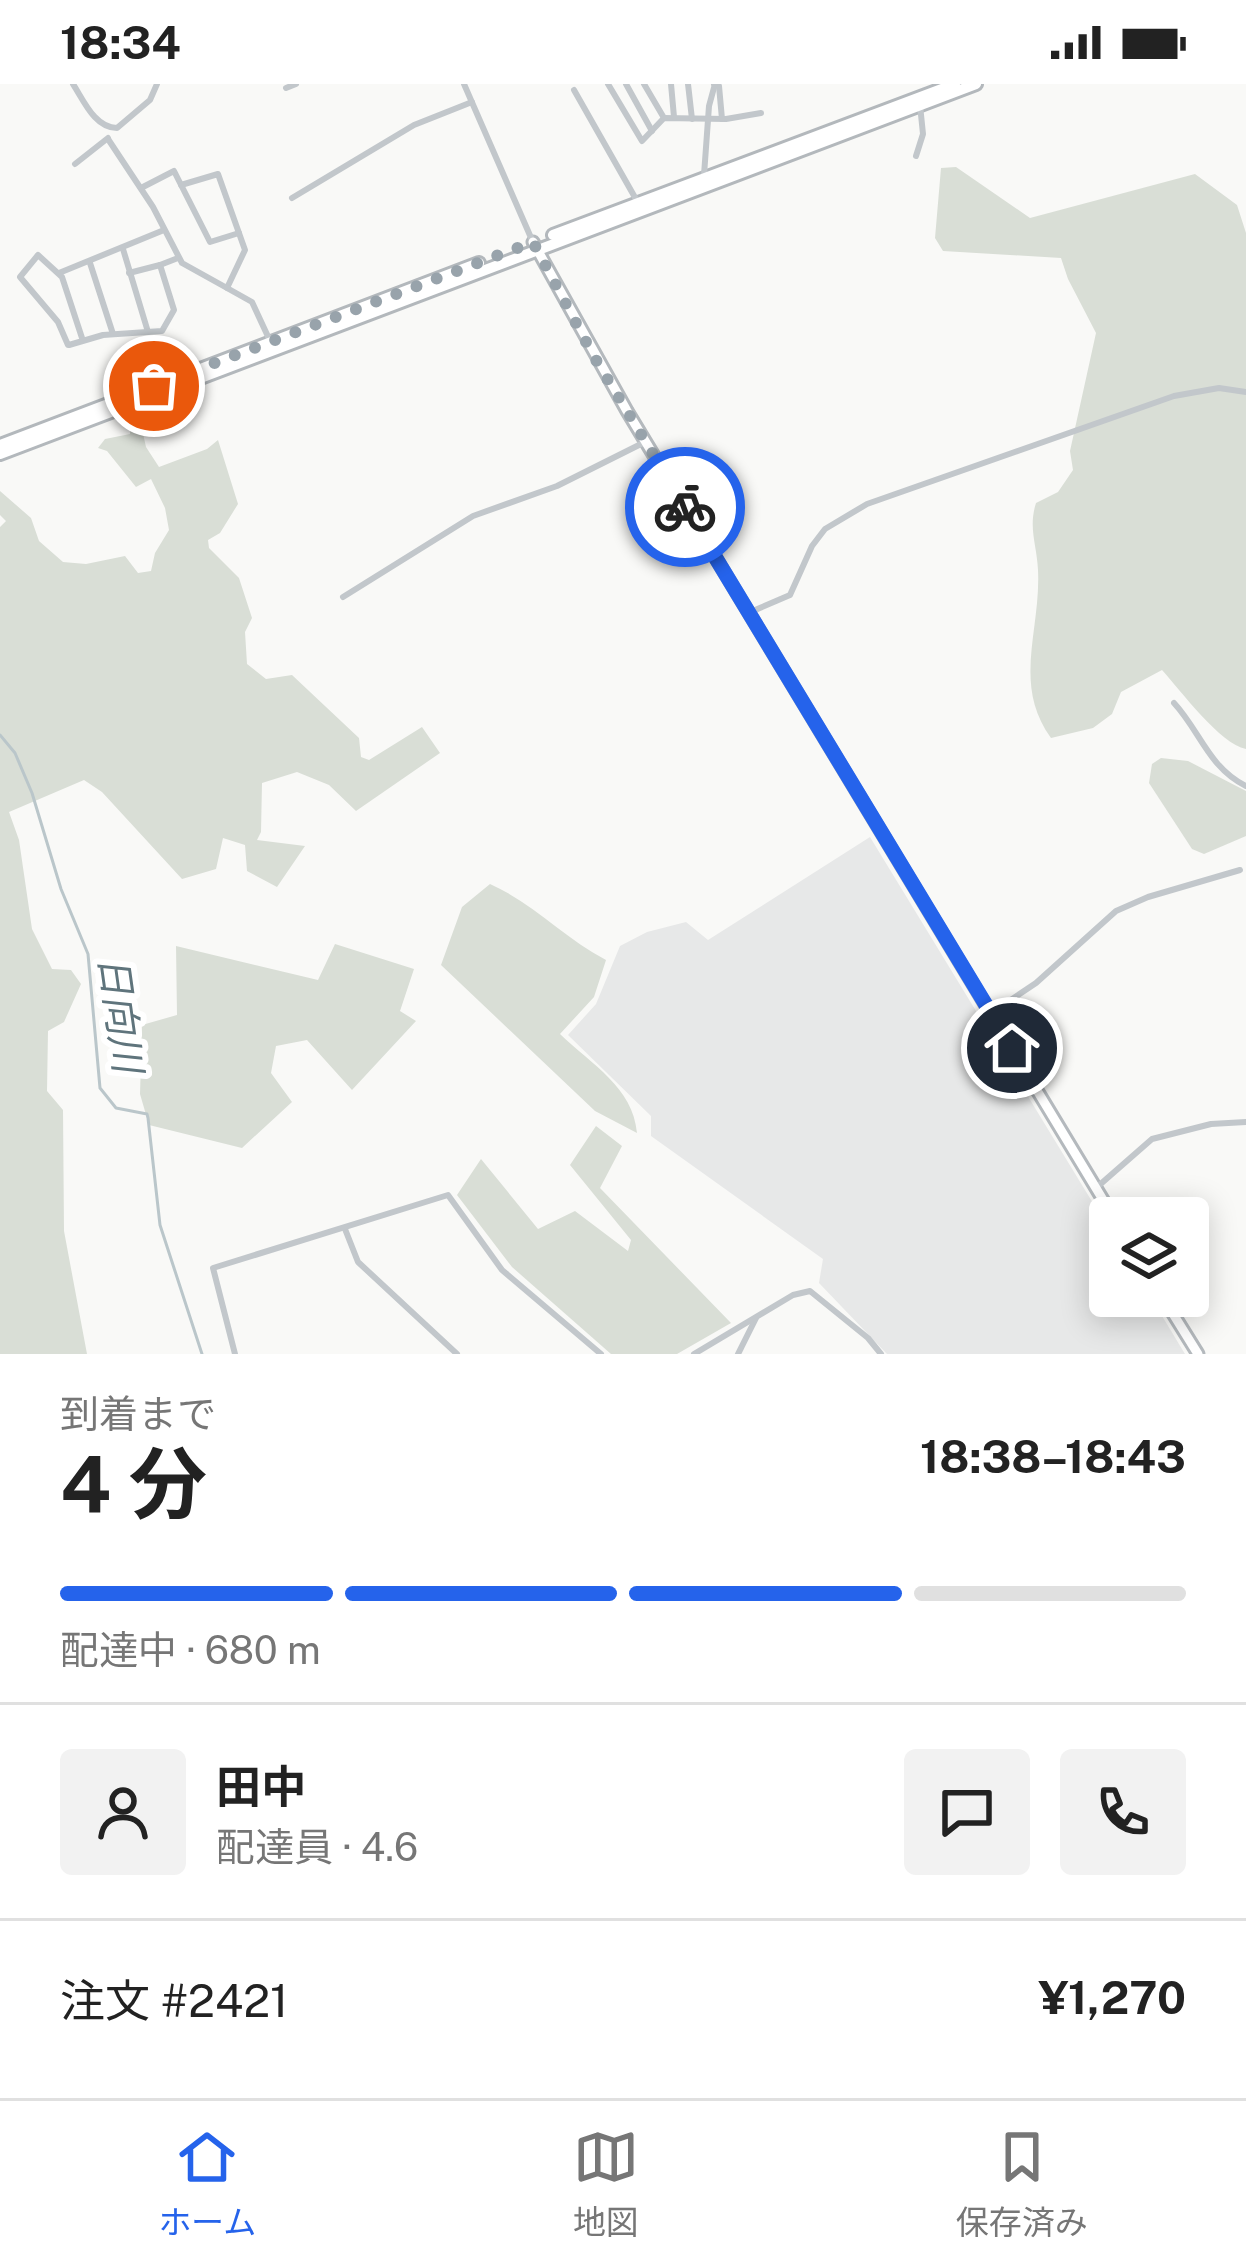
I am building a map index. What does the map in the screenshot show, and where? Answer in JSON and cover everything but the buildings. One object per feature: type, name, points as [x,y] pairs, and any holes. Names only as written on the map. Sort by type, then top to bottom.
[{"type":"highway","points":[[705,182],[955,84]]},
{"type":"highway","points":[[0,449],[534,245],[976,84]]},
{"type":"main road","points":[[534,245],[645,442],[1101,1197]]},
{"type":"main road","points":[[1175,1317],[1198,1354]]},
{"type":"street","points":[[73,84],[100,123],[110,129],[150,100],[157,84]]},
{"type":"street","points":[[286,88],[296,84]]},
{"type":"street","points":[[464,84],[534,245]]},
{"type":"street","points":[[608,84],[642,142],[664,118],[722,119],[760,112]]},
{"type":"street","points":[[626,84],[652,131]]},
{"type":"street","points":[[644,84],[664,118]]},
{"type":"street","points":[[671,84],[674,117]]},
{"type":"street","points":[[688,84],[692,118]]},
{"type":"street","points":[[705,182],[714,84],[719,86],[722,119]]},
{"type":"street","points":[[574,90],[639,206]]},
{"type":"street","points":[[292,198],[414,125],[472,102]]},
{"type":"street","points":[[916,156],[923,134],[920,105]]},
{"type":"street","points":[[75,164],[107,139],[110,129]]},
{"type":"street","points":[[107,139],[141,188],[178,258],[252,302],[272,346]]},
{"type":"street","points":[[141,188],[172,172],[210,242],[238,233]]},
{"type":"street","points":[[182,185],[216,173],[245,253],[227,288]]},
{"type":"street","points":[[59,273],[164,230]]},
{"type":"street","points":[[123,248],[148,332]]},
{"type":"street","points":[[83,341],[59,273],[39,254],[20,274],[58,322],[67,345],[113,334],[164,330],[174,310],[160,265]]},
{"type":"street","points":[[129,272],[178,258]]},
{"type":"street","points":[[90,262],[113,334]]},
{"type":"street","points":[[748,613],[790,596],[812,546],[825,529],[867,504],[1174,396],[1219,388],[1246,392]]},
{"type":"street","points":[[343,597],[472,516],[557,485],[645,442]]},
{"type":"street","points":[[1174,703],[1206,752],[1232,779],[1246,785]]},
{"type":"street","points":[[991,1014],[1036,983],[1116,911],[1243,869]]},
{"type":"street","points":[[1096,1188],[1152,1139],[1210,1124],[1246,1122]]},
{"type":"street","points":[[235,1354],[213,1268],[448,1195],[502,1270],[602,1354]]},
{"type":"street","points":[[345,1228],[358,1262],[457,1354]]},
{"type":"street","points":[[694,1354],[793,1295],[810,1291],[881,1354]]},
{"type":"street","points":[[738,1354],[756,1318]]},
{"type":"shaded area","points":[[956,167],[1030,218],[1195,174],[1237,205],[1246,233],[1246,749],[1213,727],[1162,670],[1121,692],[1112,714],[1093,728],[1051,738],[1039,718],[1031,677],[1038,593],[1034,512],[1036,503],[1058,492],[1073,470],[1070,451],[1096,333],[1061,258],[943,251],[935,238],[941,168]]},
{"type":"shaded area","points":[[140,420],[146,447],[159,467],[207,449],[218,440],[238,504],[220,533],[208,540],[209,548],[239,578],[252,618],[245,632],[247,664],[266,679],[292,675],[359,738],[361,757],[369,760],[422,727],[440,753],[356,811],[329,785],[297,772],[262,783],[257,840],[305,846],[277,887],[247,871],[245,845],[223,838],[216,869],[182,879],[102,792],[84,780],[9,812],[19,840],[32,929],[52,969],[71,970],[81,984],[64,1022],[48,1031],[47,1091],[63,1110],[64,1231],[87,1354],[0,1354],[0,527],[6,521],[0,515],[0,491],[31,518],[39,541],[63,562],[86,564],[125,556],[138,573],[151,571],[169,530],[165,508],[151,479],[136,487],[107,451],[98,448],[105,439],[130,434],[130,427]]},
{"type":"shaded area","points":[[1161,758],[1188,761],[1246,791],[1246,836],[1204,854],[1192,849],[1149,783],[1152,764]]},
{"type":"shaded area","points":[[870,837],[1089,1197],[1089,1317],[1163,1317],[1185,1354],[887,1354],[819,1283],[823,1259],[651,1136],[651,1116],[568,1035],[596,1004],[620,946],[647,932],[686,922],[708,940]]},
{"type":"shaded area","points":[[490,884],[606,960],[594,997],[560,1034],[619,1090],[628,1102],[637,1133],[595,1111],[441,965],[462,907]]},
{"type":"shaded area","points":[[335,944],[414,969],[400,1011],[416,1021],[352,1090],[307,1040],[276,1046],[271,1073],[292,1102],[242,1148],[149,1125],[140,1094],[142,1025],[177,1015],[176,946],[318,980]]},
{"type":"shaded area","points":[[596,1126],[622,1146],[600,1188],[731,1323],[677,1354],[611,1354],[512,1267],[457,1195],[481,1159],[538,1229],[575,1211],[628,1251],[631,1240],[570,1165]]},
{"type":"waterway","name":"日向川","points":[[0,735],[15,753],[32,793],[61,889],[88,954],[100,1088],[116,1108],[147,1114],[160,1225],[202,1354]]},
{"type":"way so far","points":[[154,386],[533,242],[593,355],[685,507]]},
{"type":"route","points":[[685,507],[1012,1048]]}]
